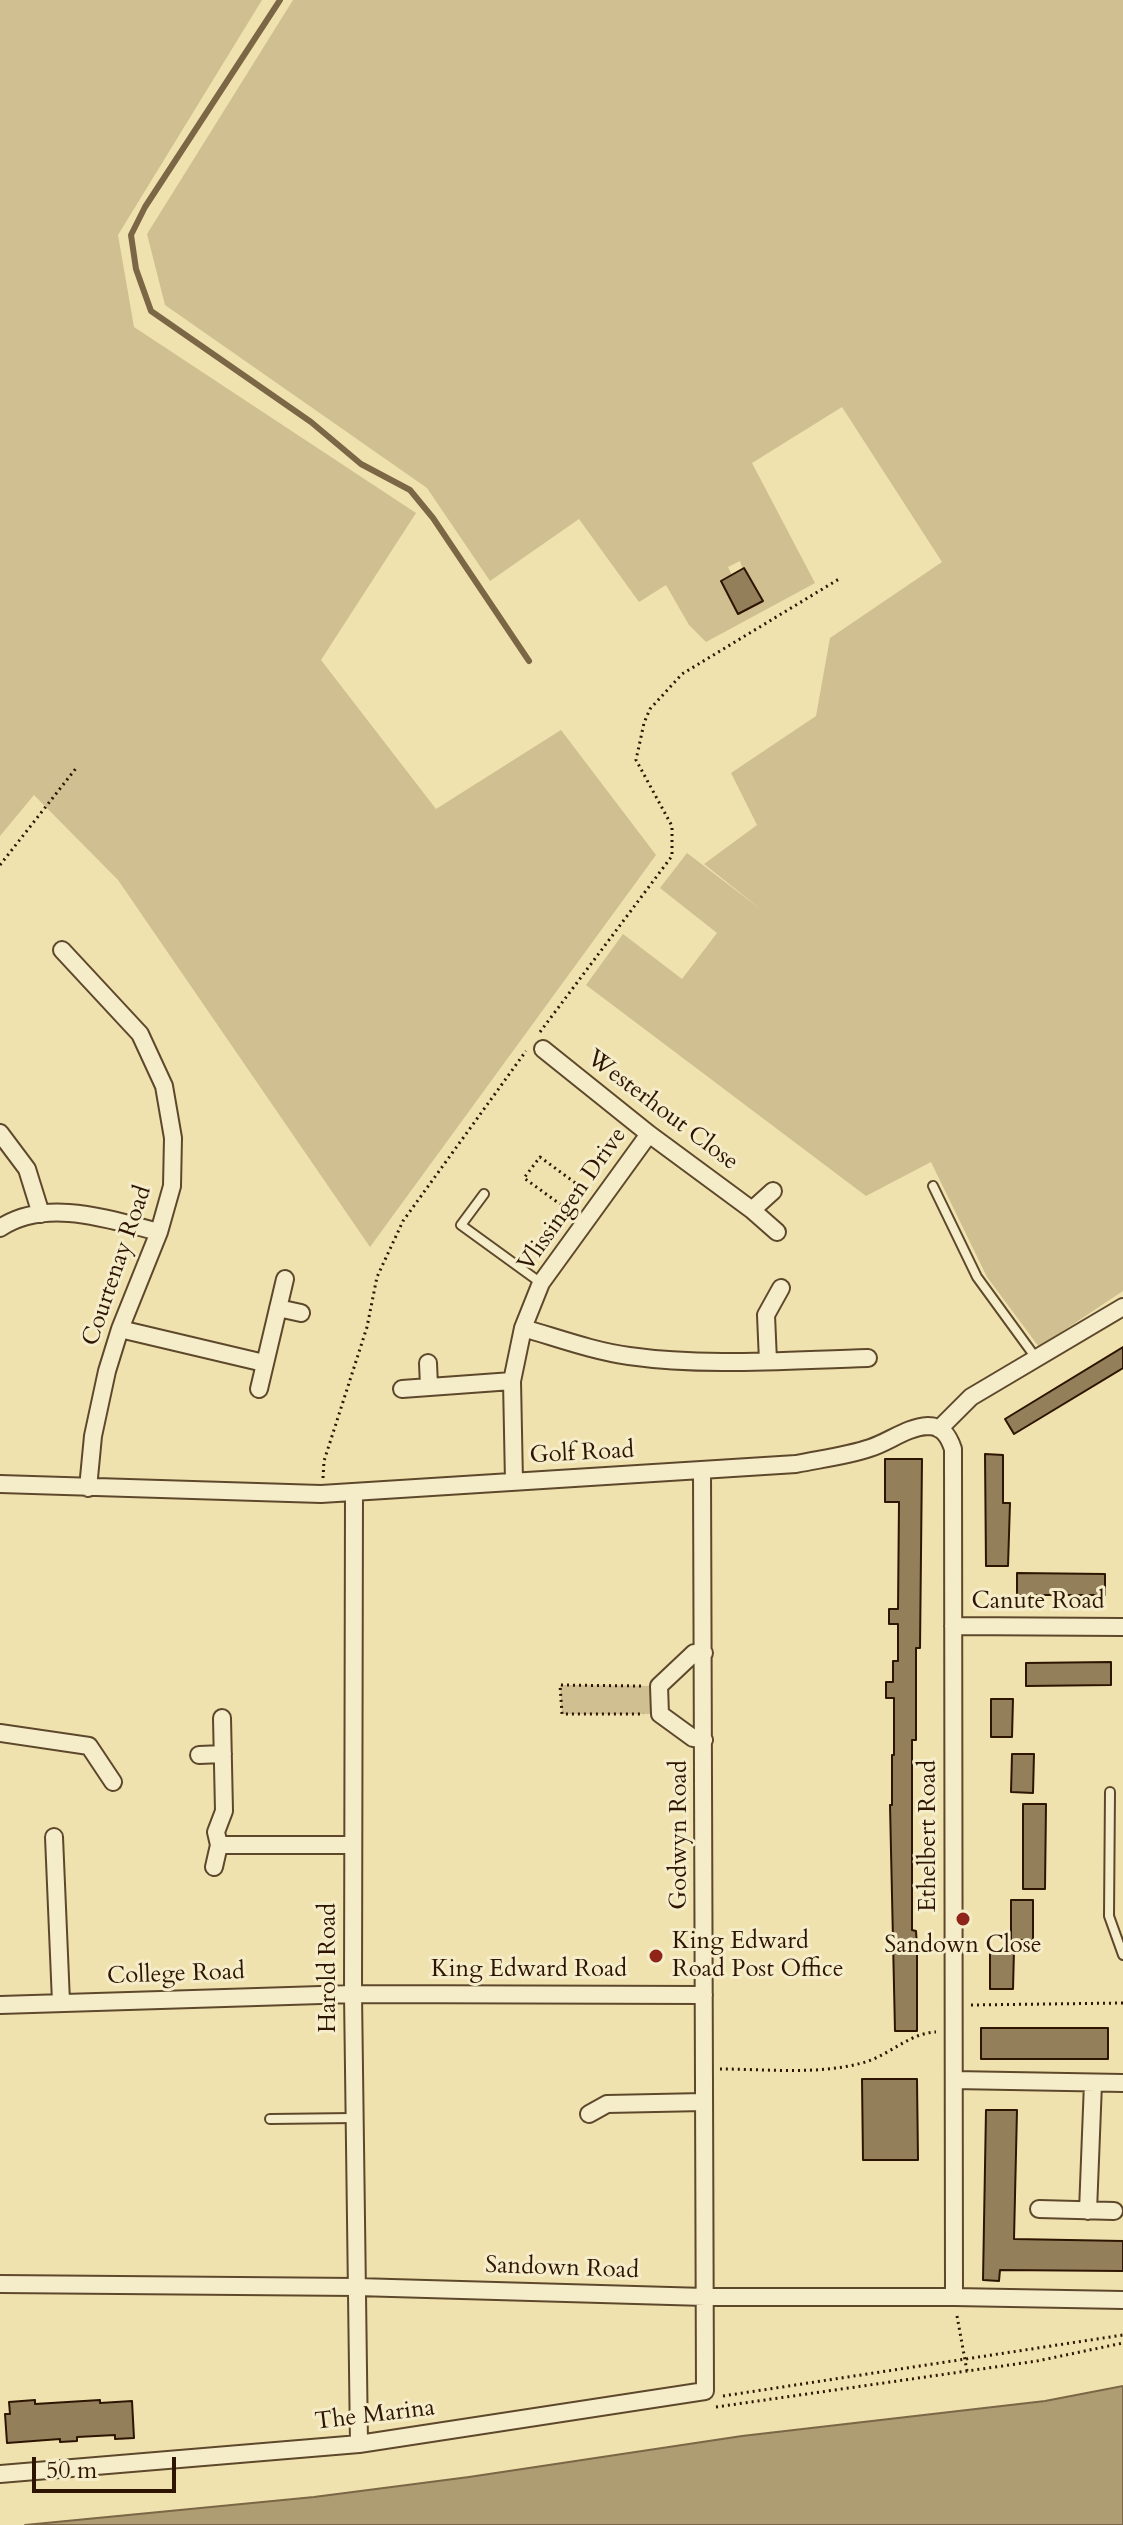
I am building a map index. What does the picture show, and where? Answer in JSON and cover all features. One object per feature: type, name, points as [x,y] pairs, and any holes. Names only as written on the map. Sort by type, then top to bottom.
[{"type":"street","name":"Courtenay Road","points":[[62,950],[140,1034],[164,1086],[173,1138],[172,1186],[159,1232],[120,1329],[107,1371],[93,1436],[88,1488]]},
{"type":"street","name":"Westerhout Close","points":[[537,1043],[777,1232]]},
{"type":"street","points":[[0,1133],[27,1169],[41,1214]]},
{"type":"street","name":"Vlissingen Drive","points":[[514,1482],[512,1381],[523,1328],[541,1283],[649,1134]]},
{"type":"street","points":[[752,1210],[773,1191]]},
{"type":"street","points":[[0,1228],[41,1214],[78,1214],[159,1232]]},
{"type":"street","points":[[259,1389],[285,1279]]},
{"type":"street","points":[[768,1361],[766,1315],[781,1288]]},
{"type":"street","points":[[939,1429],[971,1397],[1123,1307]]},
{"type":"street","points":[[278,1308],[301,1313]]},
{"type":"street","points":[[523,1328],[625,1355],[768,1361],[868,1358]]},
{"type":"street","points":[[120,1329],[264,1363]]},
{"type":"street","points":[[428,1363],[429,1386]]},
{"type":"street","points":[[402,1389],[512,1381]]},
{"type":"street","name":"Golf Road","points":[[0,1484],[321,1494],[796,1464],[869,1449],[912,1429],[929,1426],[939,1429]]},
{"type":"street","name":"Ethelbert Road","points":[[939,1429],[949,1436],[953,1449],[954,2297]]},
{"type":"street","name":"Godwyn Road","points":[[702,1471],[705,2391]]},
{"type":"street","name":"Harold Road","points":[[354,1492],[353,1994],[359,2444]]},
{"type":"street","name":"Canute Road","points":[[953,1626],[1123,1627]]},
{"type":"street","points":[[704,1653],[694,1653],[659,1686],[660,1714],[693,1738],[704,1740]]},
{"type":"street","points":[[214,1867],[219,1845],[216,1832],[224,1811],[222,1718]]},
{"type":"street","points":[[0,1733],[89,1746],[113,1782]]},
{"type":"street","points":[[199,1755],[223,1754]]},
{"type":"street","points":[[54,1837],[61,2002]]},
{"type":"street","points":[[219,1845],[353,1845]]},
{"type":"street","name":"King Edward Road","points":[[353,1994],[704,1995]]},
{"type":"street","name":"College Road","points":[[0,2005],[353,1994]]},
{"type":"street","points":[[954,2080],[1123,2083]]},
{"type":"street","points":[[1088,2211],[1093,2083]]},
{"type":"street","points":[[589,2114],[607,2104],[704,2102]]},
{"type":"street","points":[[1039,2209],[1118,2211]]},
{"type":"street","name":"Sandown Road","points":[[0,2284],[357,2287],[705,2297],[1123,2300]]},
{"type":"street","name":"The Marina","points":[[0,2474],[359,2444],[705,2391]]},
{"type":"lane","points":[[933,1186],[977,1277],[1036,1358]]},
{"type":"lane","points":[[484,1194],[461,1225],[541,1283]]},
{"type":"lane","points":[[1110,1792],[1109,1916],[1123,1955]]},
{"type":"lane","points":[[270,2119],[354,2118]]},
{"type":"path","points":[[321,1494],[324,1461],[367,1327],[377,1277],[403,1221],[672,856],[672,826],[636,760],[650,709],[682,674],[839,579]]},
{"type":"path","points":[[0,865],[77,767]]},
{"type":"path","points":[[583,1221],[524,1178],[540,1157],[599,1200]]},
{"type":"path","points":[[659,1686],[560,1685],[562,1714],[660,1714]]},
{"type":"path","points":[[953,2006],[1123,2003]]},
{"type":"path","points":[[704,2069],[838,2068],[866,2062],[923,2032],[953,2031]]},
{"type":"path","points":[[954,2297],[967,2371]]},
{"type":"path","points":[[730,2395],[1123,2335]]},
{"type":"path","points":[[1095,2339],[1096,2347]]},
{"type":"path","points":[[744,2393],[746,2402]]},
{"type":"shaded area","points":[[0,0],[262,0],[118,235],[134,327],[416,513],[321,660],[436,809],[561,730],[656,855],[370,1247],[118,880],[34,795],[0,836]]},
{"type":"shaded area","points":[[293,0],[1123,0],[1123,1291],[1039,1347],[987,1277],[931,1162],[866,1196],[586,985],[623,934],[682,979],[717,933],[660,888],[687,853],[763,911],[704,864],[757,825],[731,773],[816,716],[830,638],[942,562],[842,407],[752,463],[815,583],[706,642],[689,625],[666,585],[639,602],[579,519],[490,581],[427,488],[165,305],[147,234]],"holes":[[[740,561],[749,591],[756,588],[763,601],[738,614],[721,581],[732,575],[728,567]]]},
{"type":"shaded area","points":[[560,1685],[659,1686],[660,1714],[562,1714]]},
{"type":"shaded area","points":[[1123,2386],[1123,2525],[25,2525],[314,2497],[742,2436],[1045,2401]]},
{"type":"building","points":[[744,568],[763,601],[738,614],[721,581]]},
{"type":"building","points":[[1123,1347],[1123,1368],[1014,1434],[1005,1419]]},
{"type":"building","points":[[985,1454],[1003,1455],[1003,1503],[1010,1503],[1008,1566],[986,1566]]},
{"type":"building","points":[[885,1459],[922,1459],[920,1648],[916,1648],[916,1740],[912,1740],[912,1930],[916,1931],[917,1946],[917,2031],[895,2031],[890,1805],[894,1698],[886,1698],[886,1682],[893,1682],[893,1661],[898,1661],[898,1624],[889,1624],[889,1609],[898,1609],[899,1502],[885,1502]]},
{"type":"building","points":[[1017,1573],[1105,1574],[1105,1595],[1017,1595]]},
{"type":"building","points":[[1111,1662],[1111,1685],[1026,1686],[1026,1663]]},
{"type":"building","points":[[991,1699],[1013,1699],[1012,1737],[991,1737]]},
{"type":"building","points":[[1012,1754],[1034,1754],[1033,1793],[1011,1792]]},
{"type":"building","points":[[1023,1804],[1046,1804],[1045,1889],[1023,1889]]},
{"type":"building","points":[[1011,1900],[1033,1900],[1033,1940],[1011,1940]]},
{"type":"building","points":[[1014,1950],[1013,1989],[990,1989],[990,1951]]},
{"type":"building","points":[[981,2028],[1108,2028],[1108,2059],[981,2059]]},
{"type":"building","points":[[862,2079],[917,2079],[918,2160],[863,2160]]},
{"type":"building","points":[[986,2110],[1017,2110],[1014,2239],[1123,2241],[1123,2271],[1000,2270],[999,2281],[983,2280]]},
{"type":"building","points":[[35,2400],[35,2404],[132,2401],[134,2438],[115,2439],[115,2435],[77,2437],[77,2441],[60,2442],[60,2439],[7,2443],[5,2414],[10,2414],[9,2402]]},
{"type":"waterway","points":[[280,0],[145,207],[131,235],[136,269],[151,311],[311,422],[361,464],[410,490],[433,518],[529,661]]},
{"type":"place","name":"Sandown Close","points":[[963,1919]]},
{"type":"place","name":"King Edward Road Post Office","points":[[656,1956]]}]
